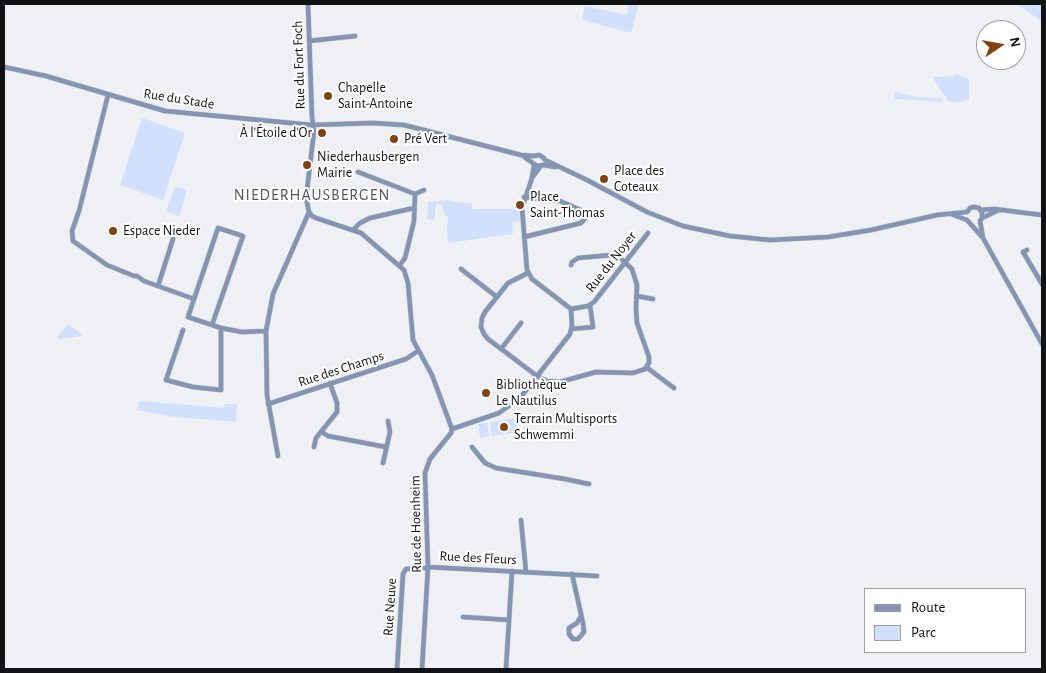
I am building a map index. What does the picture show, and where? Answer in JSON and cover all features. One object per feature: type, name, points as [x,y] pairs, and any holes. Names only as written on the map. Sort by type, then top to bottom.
[{"type":"street","name":"Rue du Fort Foch","points":[[308,4],[312,125]]},
{"type":"street","points":[[309,41],[355,36]]},
{"type":"street","name":"Rue du Stade","points":[[4,67],[46,76],[174,113],[312,125],[373,123],[404,125],[521,155],[561,168],[660,217],[700,230],[742,238],[784,240],[828,237],[966,212]]},
{"type":"street","points":[[108,95],[72,236],[74,241],[107,265],[194,299]]},
{"type":"street","points":[[312,125],[314,132],[306,198],[309,212],[316,218],[354,229],[365,235],[404,270],[408,279],[412,338],[432,375],[452,429],[492,416],[520,398],[570,334],[571,309]]},
{"type":"street","points":[[538,162],[524,197],[522,208],[528,273],[532,280],[571,309],[590,305],[593,327],[571,329]]},
{"type":"street","points":[[358,172],[415,194],[424,190]]},
{"type":"street","points":[[400,265],[406,258],[414,221],[415,194]]},
{"type":"street","points":[[524,197],[560,201],[586,213],[586,218],[576,224],[524,237]]},
{"type":"street","points":[[967,220],[966,212],[974,207],[980,210],[999,210],[1042,215]]},
{"type":"street","points":[[354,229],[370,218],[414,208]]},
{"type":"street","points":[[980,210],[984,238]]},
{"type":"street","points":[[972,223],[999,210]]},
{"type":"street","points":[[278,456],[268,404],[266,331],[273,294],[309,212]]},
{"type":"street","points":[[948,214],[972,223],[984,238],[1042,344]]},
{"type":"street","points":[[212,325],[243,236],[218,228],[188,317],[212,325],[221,328],[242,332],[266,331]]},
{"type":"street","name":"Rue du Noyer","points":[[590,305],[648,232]]},
{"type":"street","points":[[158,286],[173,239]]},
{"type":"street","points":[[1027,250],[1023,252],[1042,284]]},
{"type":"street","points":[[528,273],[508,283],[483,316],[481,327],[485,336],[547,382],[557,382],[596,372],[640,372],[646,367],[649,359],[637,323],[637,296],[635,275],[632,269],[617,256],[609,255],[578,258],[571,265]]},
{"type":"street","points":[[462,269],[497,297]]},
{"type":"street","points":[[637,296],[653,298]]},
{"type":"street","points":[[501,349],[521,323]]},
{"type":"street","points":[[183,330],[166,380],[194,387],[221,390],[221,328]]},
{"type":"street","name":"Rue des Champs","points":[[268,404],[406,359],[418,350]]},
{"type":"street","points":[[646,367],[674,388]]},
{"type":"street","points":[[314,447],[316,438],[337,412],[330,384]]},
{"type":"street","points":[[383,463],[390,432],[388,421]]},
{"type":"street","name":"Rue de Hoenheim","points":[[422,669],[428,568],[425,474],[430,458],[451,433],[452,429]]},
{"type":"street","points":[[322,432],[328,436],[386,447]]},
{"type":"street","points":[[472,447],[485,463],[496,468],[565,478],[589,484]]},
{"type":"street","name":"Rue des Fleurs","points":[[521,520],[526,572]]},
{"type":"street","name":"Rue des Fleurs","points":[[428,568],[597,576]]},
{"type":"street","name":"Rue Neuve","points":[[397,669],[403,574],[406,569],[428,568]]},
{"type":"street","points":[[506,669],[512,571]]},
{"type":"street","points":[[572,574],[581,616],[584,630],[583,635],[578,639],[573,639],[569,634],[569,628],[581,616]]},
{"type":"street","points":[[463,617],[509,620]]},
{"type":"green space","points":[[628,4],[639,4],[631,33],[582,20],[585,6],[627,15]]},
{"type":"green space","points":[[1016,4],[1042,4],[1042,23],[1036,17]]},
{"type":"green space","points":[[956,74],[969,79],[969,99],[961,102],[949,102],[932,77],[954,76]]},
{"type":"green space","points":[[895,92],[916,97],[941,98],[943,102],[893,99]]},
{"type":"green space","points":[[142,118],[185,133],[163,200],[120,185]]},
{"type":"green space","points":[[175,186],[187,190],[179,216],[166,211]]},
{"type":"green space","points":[[451,200],[451,202],[472,203],[472,209],[519,209],[520,221],[512,222],[513,234],[448,243],[448,216],[444,215],[443,205],[437,204],[435,207],[435,220],[427,219],[428,202]]},
{"type":"green space","points":[[69,324],[82,336],[61,339],[57,337]]},
{"type":"green space","points":[[140,401],[224,408],[225,404],[237,404],[236,422],[167,416],[136,410]]},
{"type":"green space","name":"Terrain Multisports Schwemmi","points":[[515,418],[518,432],[492,436],[490,422]]},
{"type":"green space","points":[[487,423],[489,436],[480,438],[478,424]]},
{"type":"place","name":"Chapelle Saint-Antoine","points":[[328,96]]},
{"type":"place","name":"À l'Étoile d'Or","points":[[322,133]]},
{"type":"place","name":"Pré Vert","points":[[394,139]]},
{"type":"place","name":"Niederhausbergen Mairie","points":[[307,165]]},
{"type":"place","name":"Place des Coteaux","points":[[604,179]]},
{"type":"place","name":"Place Saint-Thomas","points":[[520,205]]},
{"type":"place","name":"Espace Nieder","points":[[113,231]]},
{"type":"place","name":"Bibliothèque Le Nautilus","points":[[486,393]]},
{"type":"place","name":"Terrain Multisports Schwemmi","points":[[504,427]]},
{"type":"district","name":"NIEDERHAUSBERGEN","points":[[312,195]]}]
